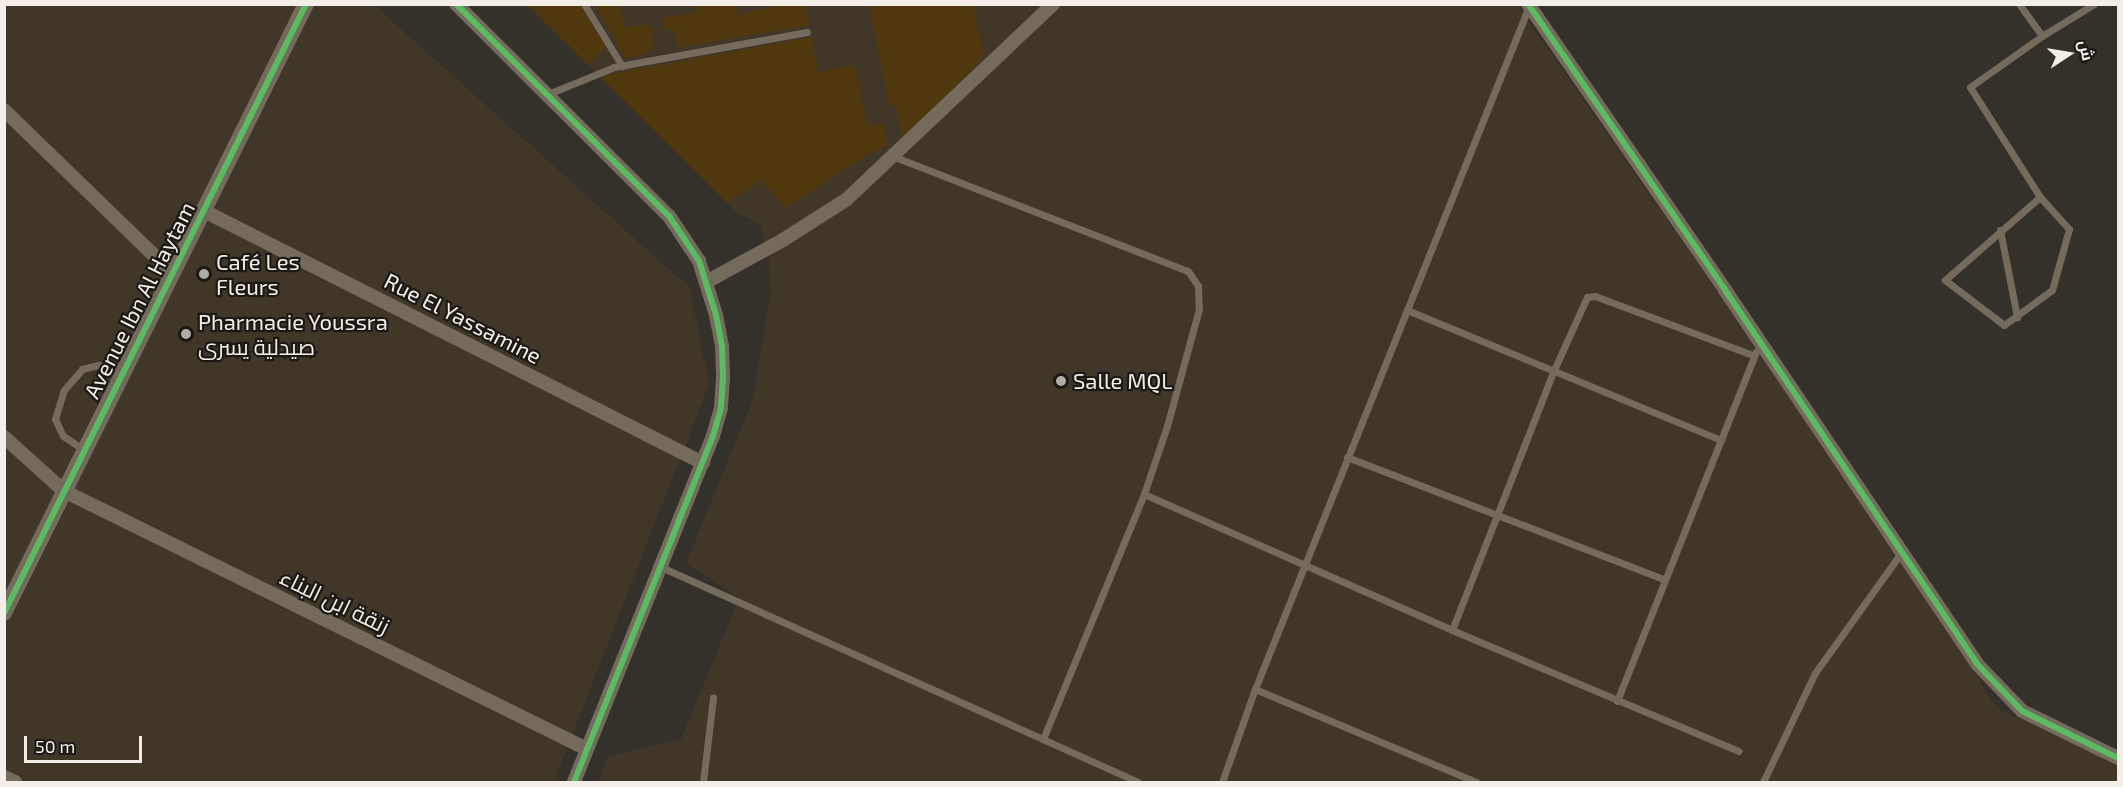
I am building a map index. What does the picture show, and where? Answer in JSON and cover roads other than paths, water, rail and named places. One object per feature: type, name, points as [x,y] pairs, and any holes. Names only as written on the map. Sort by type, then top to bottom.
[{"type":"street","name":"Avenue Ibn Al Haytam","points":[[4,613],[306,4]]},
{"type":"street","points":[[456,4],[669,216],[699,261],[722,346],[721,408],[703,463],[574,783]]},
{"type":"street","points":[[706,282],[783,240],[847,199],[895,157],[1053,4]]},
{"type":"street","points":[[1529,5],[1757,350],[1901,553],[1955,634],[1999,690],[2022,711],[2118,758]]},
{"type":"street","points":[[4,110],[172,273]]},
{"type":"street","name":"Rue El Yassamine","points":[[204,211],[703,463]]},
{"type":"street","name":"زنقة ابن البناء","points":[[4,437],[64,491],[587,748]]},
{"type":"street","points":[[4,777],[15,783]]},
{"type":"lane","points":[[584,4],[622,66]]},
{"type":"lane","points":[[2019,4],[2042,36]]},
{"type":"lane","points":[[2040,197],[1944,280],[2004,325],[2052,290],[2069,229],[2040,197],[1970,87],[2042,36],[2094,4]]},
{"type":"lane","points":[[1222,783],[1255,689],[1529,5]]},
{"type":"lane","points":[[548,94],[622,66],[807,32]]},
{"type":"lane","points":[[895,157],[1188,271],[1194,276],[1198,286],[1199,309],[1167,426],[1144,494],[1043,739]]},
{"type":"lane","points":[[2000,231],[2017,317]]},
{"type":"lane","points":[[1452,630],[1554,370],[1585,300],[1592,296],[1757,350],[1617,701]]},
{"type":"lane","points":[[1407,310],[1721,440]]},
{"type":"lane","points":[[84,450],[63,436],[55,419],[63,390],[82,369],[99,364],[126,366]]},
{"type":"lane","points":[[1347,457],[1665,580]]},
{"type":"lane","points":[[1144,494],[1304,566],[1738,751]]},
{"type":"lane","points":[[1763,783],[1815,673],[1901,553]]},
{"type":"lane","points":[[661,567],[1138,783]]},
{"type":"lane","points":[[1255,689],[1476,783]]},
{"type":"lane","points":[[703,783],[713,698]]},
{"type":"place","name":"Café Les Fleurs","points":[[204,274]]},
{"type":"place","name":"Pharmacie Youssra صيدلية يسرى","points":[[186,334]]},
{"type":"place","name":"Salle MQL","points":[[1061,381]]}]
